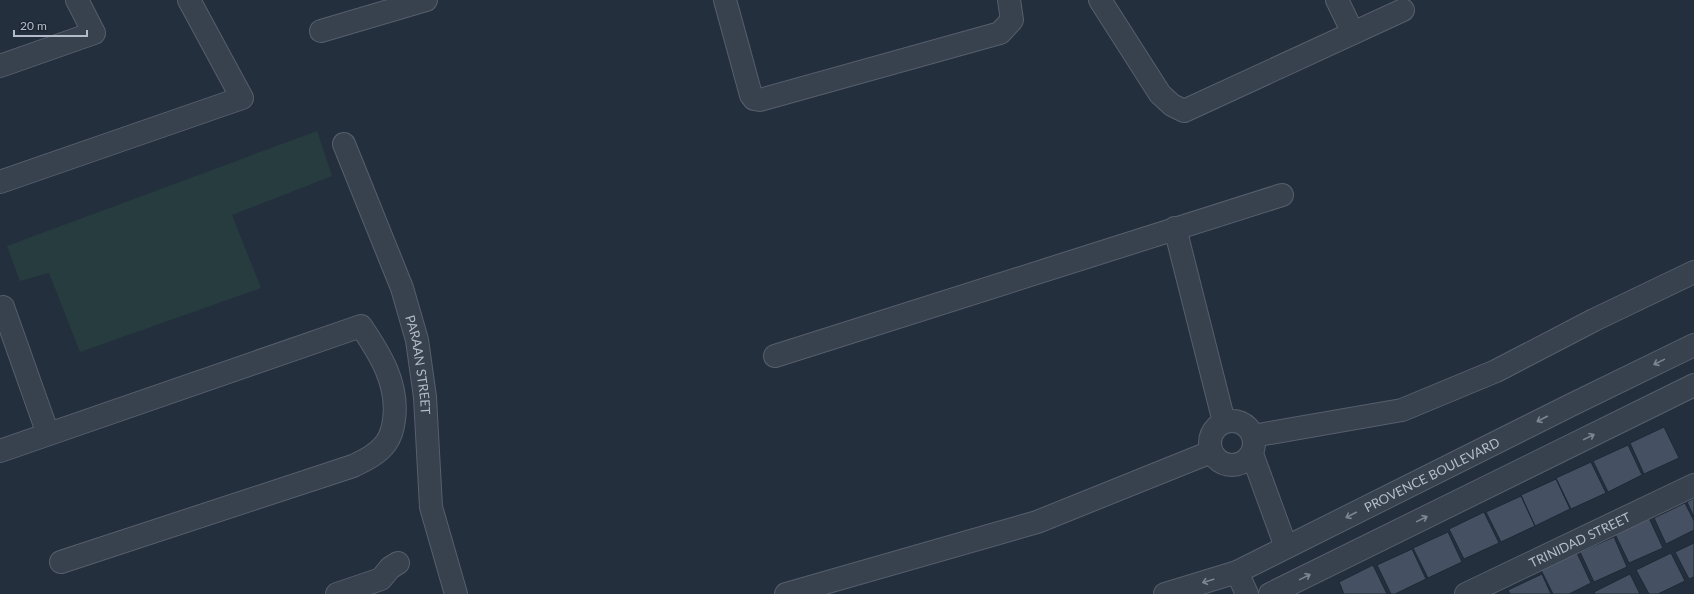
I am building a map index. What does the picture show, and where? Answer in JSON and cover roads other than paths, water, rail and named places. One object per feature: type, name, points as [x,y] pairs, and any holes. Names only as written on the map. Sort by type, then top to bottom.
[{"type":"street","points":[[0,66],[94,33],[77,0]]},
{"type":"street","points":[[0,182],[242,98],[189,0]]},
{"type":"street","points":[[321,31],[366,8],[426,0]]},
{"type":"street","points":[[725,0],[751,95],[754,99],[760,100],[1000,33],[1012,20],[1009,0]]},
{"type":"street","points":[[1100,0],[1160,94],[1172,105],[1184,111],[1403,10]]},
{"type":"street","points":[[1337,0],[1353,32]]},
{"type":"street","name":"PARAAN STREET","points":[[344,144],[402,288],[417,340],[425,397],[431,507],[456,594]]},
{"type":"street","points":[[774,356],[1282,195]]},
{"type":"street","points":[[1175,228],[1224,422]]},
{"type":"street","points":[[1252,445],[1402,410],[1496,371],[1594,320],[1694,272]]},
{"type":"street","points":[[0,308],[4,307],[48,434]]},
{"type":"street","points":[[0,451],[361,326],[383,361],[394,392],[396,410],[393,428],[386,443],[372,457],[353,466],[61,562]]},
{"type":"street","name":"PROVENCE BOULEVARD","points":[[1165,594],[1237,572],[1694,345]]},
{"type":"street","points":[[1270,594],[1694,385]]},
{"type":"street","points":[[1252,445],[1246,461],[1239,465],[1230,466],[1222,464],[1216,458],[1211,452],[1209,443],[1211,434],[1216,427],[1224,422],[1233,421],[1242,423],[1249,428],[1252,445],[1286,547]]},
{"type":"street","points":[[786,594],[1037,522],[1211,452]]},
{"type":"street","name":"TRINIDAD STREET","points":[[1466,594],[1694,485]]},
{"type":"street","points":[[337,594],[382,587],[390,568],[398,563]]},
{"type":"street","points":[[1237,572],[1247,594]]}]
